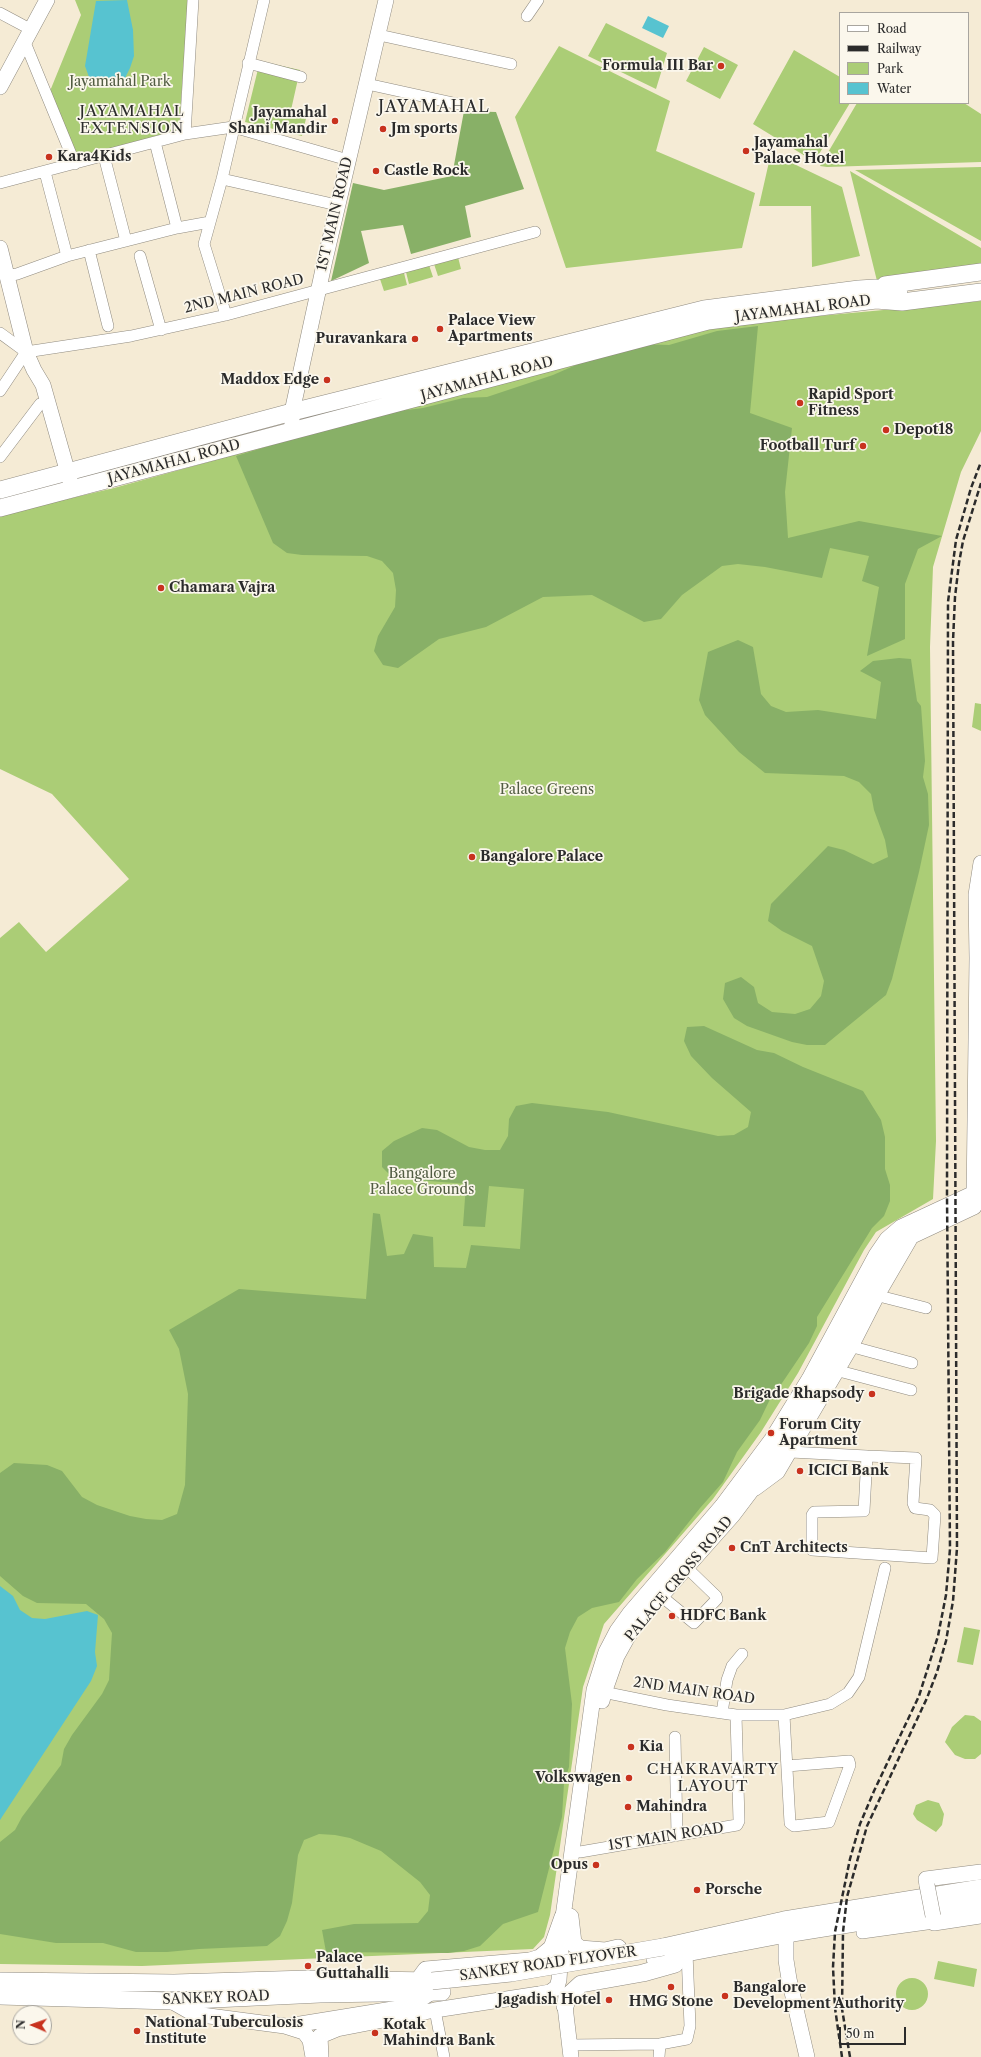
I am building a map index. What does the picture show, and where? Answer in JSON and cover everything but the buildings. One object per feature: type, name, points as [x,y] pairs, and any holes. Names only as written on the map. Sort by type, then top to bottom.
[{"type":"main road","points":[[875,288],[902,282],[981,272]]},
{"type":"main road","name":"JAYAMAHAL ROAD","points":[[0,490],[292,412],[704,309],[875,288],[903,290],[981,281]]},
{"type":"main road","name":"JAYAMAHAL ROAD","points":[[0,508],[708,321],[876,300],[902,302],[981,292]]},
{"type":"main road","points":[[670,1950],[786,1934],[931,1905],[981,1888]]},
{"type":"main road","points":[[670,1950],[747,1928],[931,1905],[981,1903]]},
{"type":"main road","points":[[566,1917],[573,1943],[580,1949],[605,1951]]},
{"type":"main road","points":[[530,1961],[546,1954],[552,1948],[566,1917]]},
{"type":"main road","points":[[431,1986],[426,1970],[530,1961],[605,1951],[660,1940],[670,1950],[673,1966],[580,1984],[569,1995],[565,2006]]},
{"type":"main road","name":"SANKEY ROAD FLYOVER","points":[[431,1986],[670,1950]]},
{"type":"main road","name":"SANKEY ROAD","points":[[0,1981],[174,1984],[308,1979],[431,1986]]},
{"type":"main road","name":"SANKEY ROAD","points":[[0,1996],[171,2001],[320,1994],[431,1986]]},
{"type":"street","points":[[0,87],[47,0]]},
{"type":"street","points":[[185,134],[192,0]]},
{"type":"street","points":[[226,315],[204,244],[222,179],[264,0]]},
{"type":"street","name":"1ST MAIN ROAD","points":[[292,430],[292,412],[318,290],[386,0]]},
{"type":"street","points":[[526,16],[538,0]]},
{"type":"street","points":[[0,13],[27,35],[75,164]]},
{"type":"street","points":[[379,35],[511,64]]},
{"type":"street","points":[[248,63],[301,77]]},
{"type":"street","points":[[367,84],[458,104]]},
{"type":"street","points":[[0,183],[185,134],[233,127],[348,160]]},
{"type":"street","points":[[155,142],[177,228]]},
{"type":"street","points":[[104,156],[126,241]]},
{"type":"street","points":[[45,172],[67,256]]},
{"type":"street","points":[[222,179],[337,206]]},
{"type":"street","points":[[4,273],[177,228],[210,222]]},
{"type":"street","name":"2ND MAIN ROAD","points":[[26,352],[161,330],[226,315],[535,232]]},
{"type":"street","points":[[0,248],[4,273],[26,352],[43,385],[69,491]]},
{"type":"street","points":[[89,250],[108,326]]},
{"type":"street","points":[[140,256],[161,330]]},
{"type":"street","points":[[0,333],[26,352]]},
{"type":"street","points":[[0,391],[26,352]]},
{"type":"street","points":[[34,370],[34,386],[64,473]]},
{"type":"street","points":[[0,457],[40,404]]},
{"type":"street","points":[[929,1224],[978,1200],[978,895],[981,863]]},
{"type":"street","name":"PALACE CROSS ROAD","points":[[571,2051],[565,2006],[564,1956],[566,1917],[606,1652],[617,1631],[630,1613],[728,1511],[749,1494],[784,1446],[820,1385],[886,1262],[896,1248],[929,1224]]},
{"type":"street","name":"PALACE CROSS ROAD","points":[[566,1917],[580,1852],[599,1691],[617,1656],[627,1638],[687,1568],[728,1511],[805,1386],[876,1255],[887,1239],[901,1227],[929,1224]]},
{"type":"street","points":[[749,1494],[779,1473],[853,1347],[879,1296],[911,1241]]},
{"type":"street","points":[[879,1296],[926,1308]]},
{"type":"street","points":[[853,1347],[912,1363]]},
{"type":"street","points":[[839,1371],[911,1390]]},
{"type":"street","points":[[791,1452],[916,1458],[913,1503],[915,1508],[934,1513],[932,1558],[812,1550],[812,1515],[814,1512],[864,1511],[867,1456]]},
{"type":"street","points":[[662,1596],[694,1623],[717,1599],[716,1596],[687,1568]]},
{"type":"street","name":"2ND MAIN ROAD","points":[[599,1691],[667,1705],[736,1715],[784,1715],[830,1704],[842,1698],[854,1685],[859,1676],[886,1568]]},
{"type":"street","points":[[722,1713],[727,1680],[732,1666],[742,1654]]},
{"type":"street","name":"1ST MAIN ROAD","points":[[580,1852],[735,1826],[738,1823],[736,1715]]},
{"type":"street","points":[[784,1715],[790,1823],[794,1826],[829,1822],[850,1762],[845,1760],[787,1766]]},
{"type":"street","points":[[676,1737],[677,1835]]},
{"type":"street","points":[[931,1905],[926,1879],[981,1872]]},
{"type":"street","points":[[862,1933],[931,1905],[981,1916]]},
{"type":"street","points":[[786,1934],[786,1960],[789,1978],[807,2057]]},
{"type":"street","points":[[571,2051],[660,2044],[687,2039],[690,2026],[670,1950]]},
{"type":"street","name":"PALACE CROSS ROAD","points":[[435,2010],[550,1992],[557,1987],[564,1956]]},
{"type":"street","points":[[285,2026],[399,2008],[415,2003],[431,1986]]},
{"type":"street","points":[[171,2001],[194,2014],[285,2026],[304,2032],[310,2040],[313,2057]]},
{"type":"street","points":[[321,2057],[320,2040],[322,2035],[337,2029],[435,2010],[444,2057]]},
{"type":"street","points":[[659,2057],[660,2044]]},
{"type":"green space","name":"Jayamahal Park","points":[[75,0],[188,0],[179,131],[77,158],[50,91],[81,15]]},
{"type":"green space","points":[[606,23],[667,53],[656,89],[588,56]]},
{"type":"green space","points":[[559,46],[670,101],[656,151],[755,193],[742,248],[566,268],[515,117]]},
{"type":"green space","points":[[704,47],[738,65],[720,99],[686,81]]},
{"type":"green space","points":[[794,50],[839,76],[839,104],[849,104],[816,159],[810,159],[753,124]]},
{"type":"green space","points":[[260,61],[300,70],[291,110],[307,114],[302,136],[245,122]]},
{"type":"green space","points":[[856,104],[966,104],[981,114],[981,162],[820,166]]},
{"type":"green space","points":[[464,111],[496,112],[524,189],[465,206],[471,237],[411,254],[403,225],[361,231],[369,263],[331,281],[353,183],[384,190],[452,176]]},
{"type":"green space","points":[[771,153],[842,187],[860,256],[812,267],[811,206],[759,206]]},
{"type":"green space","points":[[981,167],[981,241],[855,170]]},
{"type":"green space","points":[[850,171],[981,248],[981,267],[877,281]]},
{"type":"green space","points":[[458,257],[461,269],[438,276],[434,264]]},
{"type":"green space","points":[[429,265],[433,277],[409,284],[406,272]]},
{"type":"green space","points":[[404,273],[407,285],[384,291],[380,279]]},
{"type":"green space","name":"Bangalore Palace Grounds","points":[[981,301],[981,431],[961,472],[933,567],[930,647],[936,1141],[933,1199],[876,1232],[864,1250],[798,1373],[761,1432],[713,1499],[604,1624],[583,1687],[550,1915],[544,1937],[533,1949],[142,1966],[0,1964],[0,938],[19,922],[46,952],[129,879],[52,794],[0,769],[0,515],[114,488],[581,359],[732,324]]},
{"type":"green space","points":[[758,326],[750,413],[792,428],[785,492],[788,538],[859,521],[942,536],[918,549],[905,584],[905,639],[867,656],[879,587],[862,581],[869,556],[830,548],[822,578],[765,567],[738,564],[722,566],[682,595],[661,619],[644,622],[592,595],[543,597],[486,627],[439,639],[398,668],[383,665],[374,651],[378,636],[395,607],[396,590],[393,573],[382,561],[367,556],[302,555],[287,553],[273,543],[236,456],[375,414],[423,408],[463,398],[487,397],[553,375],[592,358],[638,344],[669,345],[717,331]]},
{"type":"green space","points":[[738,640],[753,647],[761,694],[771,706],[786,712],[818,710],[876,719],[881,682],[860,671],[873,661],[899,658],[911,659],[917,701],[921,706],[925,761],[923,777],[928,794],[929,825],[919,872],[892,979],[886,995],[825,1045],[807,1045],[792,1042],[747,1026],[734,1018],[723,999],[725,983],[741,977],[754,987],[758,1003],[772,1012],[795,1014],[810,1009],[821,996],[824,981],[812,946],[782,931],[768,921],[771,904],[828,846],[844,850],[873,864],[888,857],[885,840],[874,810],[871,794],[859,782],[844,776],[765,773],[739,752],[705,715],[699,700],[708,652]]},
{"type":"green space","points":[[975,703],[981,704],[981,731],[972,727]]},
{"type":"green space","points":[[704,1026],[757,1050],[774,1053],[803,1067],[863,1091],[881,1120],[885,1137],[885,1169],[890,1185],[890,1201],[884,1216],[872,1228],[817,1317],[817,1326],[809,1343],[778,1389],[772,1395],[760,1420],[737,1452],[723,1482],[665,1552],[637,1579],[619,1602],[592,1608],[578,1617],[570,1632],[565,1648],[572,1704],[569,1767],[564,1783],[562,1817],[538,1912],[503,1924],[480,1946],[464,1951],[448,1953],[326,1952],[322,1930],[354,1924],[418,1923],[428,1911],[430,1895],[420,1882],[381,1851],[350,1838],[319,1834],[304,1840],[298,1855],[292,1903],[287,1921],[280,1936],[267,1946],[167,1952],[136,1952],[103,1943],[56,1943],[0,1934],[0,1842],[15,1830],[22,1817],[61,1765],[64,1749],[72,1735],[102,1694],[109,1680],[112,1633],[104,1619],[86,1604],[37,1603],[23,1596],[0,1576],[0,1473],[14,1463],[47,1465],[62,1471],[82,1497],[97,1505],[130,1516],[146,1519],[162,1520],[177,1514],[185,1485],[188,1394],[179,1349],[169,1330],[239,1289],[366,1299],[373,1213],[380,1214],[387,1256],[404,1254],[413,1234],[433,1237],[434,1267],[466,1268],[471,1245],[520,1249],[524,1189],[489,1186],[485,1227],[463,1226],[466,1184],[393,1178],[382,1167],[382,1151],[394,1141],[422,1128],[437,1130],[469,1147],[485,1150],[500,1150],[508,1136],[509,1119],[516,1106],[532,1103],[608,1112],[718,1136],[734,1135],[748,1127],[751,1112],[712,1078],[691,1056],[684,1041],[687,1027]]},
{"type":"green space","points":[[964,1627],[980,1630],[973,1665],[957,1662]]},
{"type":"green space","points":[[965,1715],[974,1716],[981,1721],[981,1754],[975,1759],[965,1759],[955,1755],[945,1742],[952,1727]]},
{"type":"green space","points":[[928,1800],[939,1803],[944,1814],[942,1825],[936,1832],[917,1820],[913,1814],[916,1805]]},
{"type":"green space","points":[[938,1961],[977,1969],[974,1987],[934,1979]]},
{"type":"green space","points":[[909,1978],[915,1978],[925,1985],[928,1994],[927,2000],[921,2007],[915,2010],[909,2010],[899,2003],[896,1997],[896,1991],[903,1981]]},
{"type":"water","points":[[127,0],[133,30],[134,56],[124,80],[113,87],[99,85],[89,77],[85,66],[96,1]]},
{"type":"water","points":[[648,16],[669,26],[663,38],[642,28]]},
{"type":"water","points":[[0,1586],[13,1596],[20,1610],[32,1618],[45,1619],[87,1611],[98,1615],[95,1652],[97,1666],[91,1681],[0,1820]]},
{"type":"railway","points":[[842,2057],[835,2008],[833,1967],[835,1932],[850,1859],[860,1824],[919,1696],[938,1636],[946,1595],[950,1549],[947,1195],[948,602],[956,540],[971,488],[981,462]]},
{"type":"railway","points":[[850,2057],[842,2009],[843,1932],[847,1897],[867,1826],[927,1698],[937,1672],[946,1641],[953,1601],[957,1548],[953,641],[955,597],[959,563],[963,541],[981,483]]},
{"type":"place","name":"Formula III Bar","points":[[721,66]]},
{"type":"place","name":"Jayamahal Shani Mandir","points":[[335,121]]},
{"type":"place","name":"Jm sports","points":[[383,129]]},
{"type":"place","name":"Jayamahal Palace Hotel","points":[[746,151]]},
{"type":"place","name":"Kara4Kids","points":[[49,157]]},
{"type":"place","name":"Castle Rock","points":[[376,171]]},
{"type":"place","name":"Palace View Apartments","points":[[440,329]]},
{"type":"place","name":"Puravankara","points":[[415,339]]},
{"type":"place","name":"Maddox Edge","points":[[327,380]]},
{"type":"place","name":"Rapid Sport Fitness","points":[[800,403]]},
{"type":"place","name":"Depot18","points":[[886,430]]},
{"type":"place","name":"Football Turf","points":[[863,446]]},
{"type":"place","name":"Chamara Vajra","points":[[161,588]]},
{"type":"place","name":"Bangalore Palace","points":[[472,857]]},
{"type":"place","name":"Brigade Rhapsody","points":[[872,1394]]},
{"type":"place","name":"Forum City Apartment","points":[[771,1433]]},
{"type":"place","name":"ICICI Bank","points":[[800,1471]]},
{"type":"place","name":"CnT Architects","points":[[732,1548]]},
{"type":"place","name":"HDFC Bank","points":[[672,1616]]},
{"type":"place","name":"Kia","points":[[631,1747]]},
{"type":"place","name":"Volkswagen","points":[[629,1778]]},
{"type":"place","name":"Mahindra","points":[[628,1807]]},
{"type":"place","name":"Opus","points":[[596,1865]]},
{"type":"place","name":"Porsche","points":[[697,1890]]},
{"type":"place","name":"Palace Guttahalli","points":[[308,1966]]},
{"type":"place","name":"HMG Stone","points":[[671,1987]]},
{"type":"place","name":"Bangalore Development Authority","points":[[725,1996]]},
{"type":"place","name":"Jagadish Hotel","points":[[609,2000]]},
{"type":"place","name":"National Tuberculosis Institute","points":[[137,2031]]},
{"type":"place","name":"Kotak Mahindra Bank","points":[[375,2033]]},
{"type":"district","name":"JAYAMAHAL","points":[[434,107]]},
{"type":"district","name":"JAYAMAHAL EXTENSION","points":[[132,120]]},
{"type":"district","name":"CHAKRAVARTY LAYOUT","points":[[713,1778]]},
{"type":"park label","name":"Palace Greens","points":[[547,790]]}]
